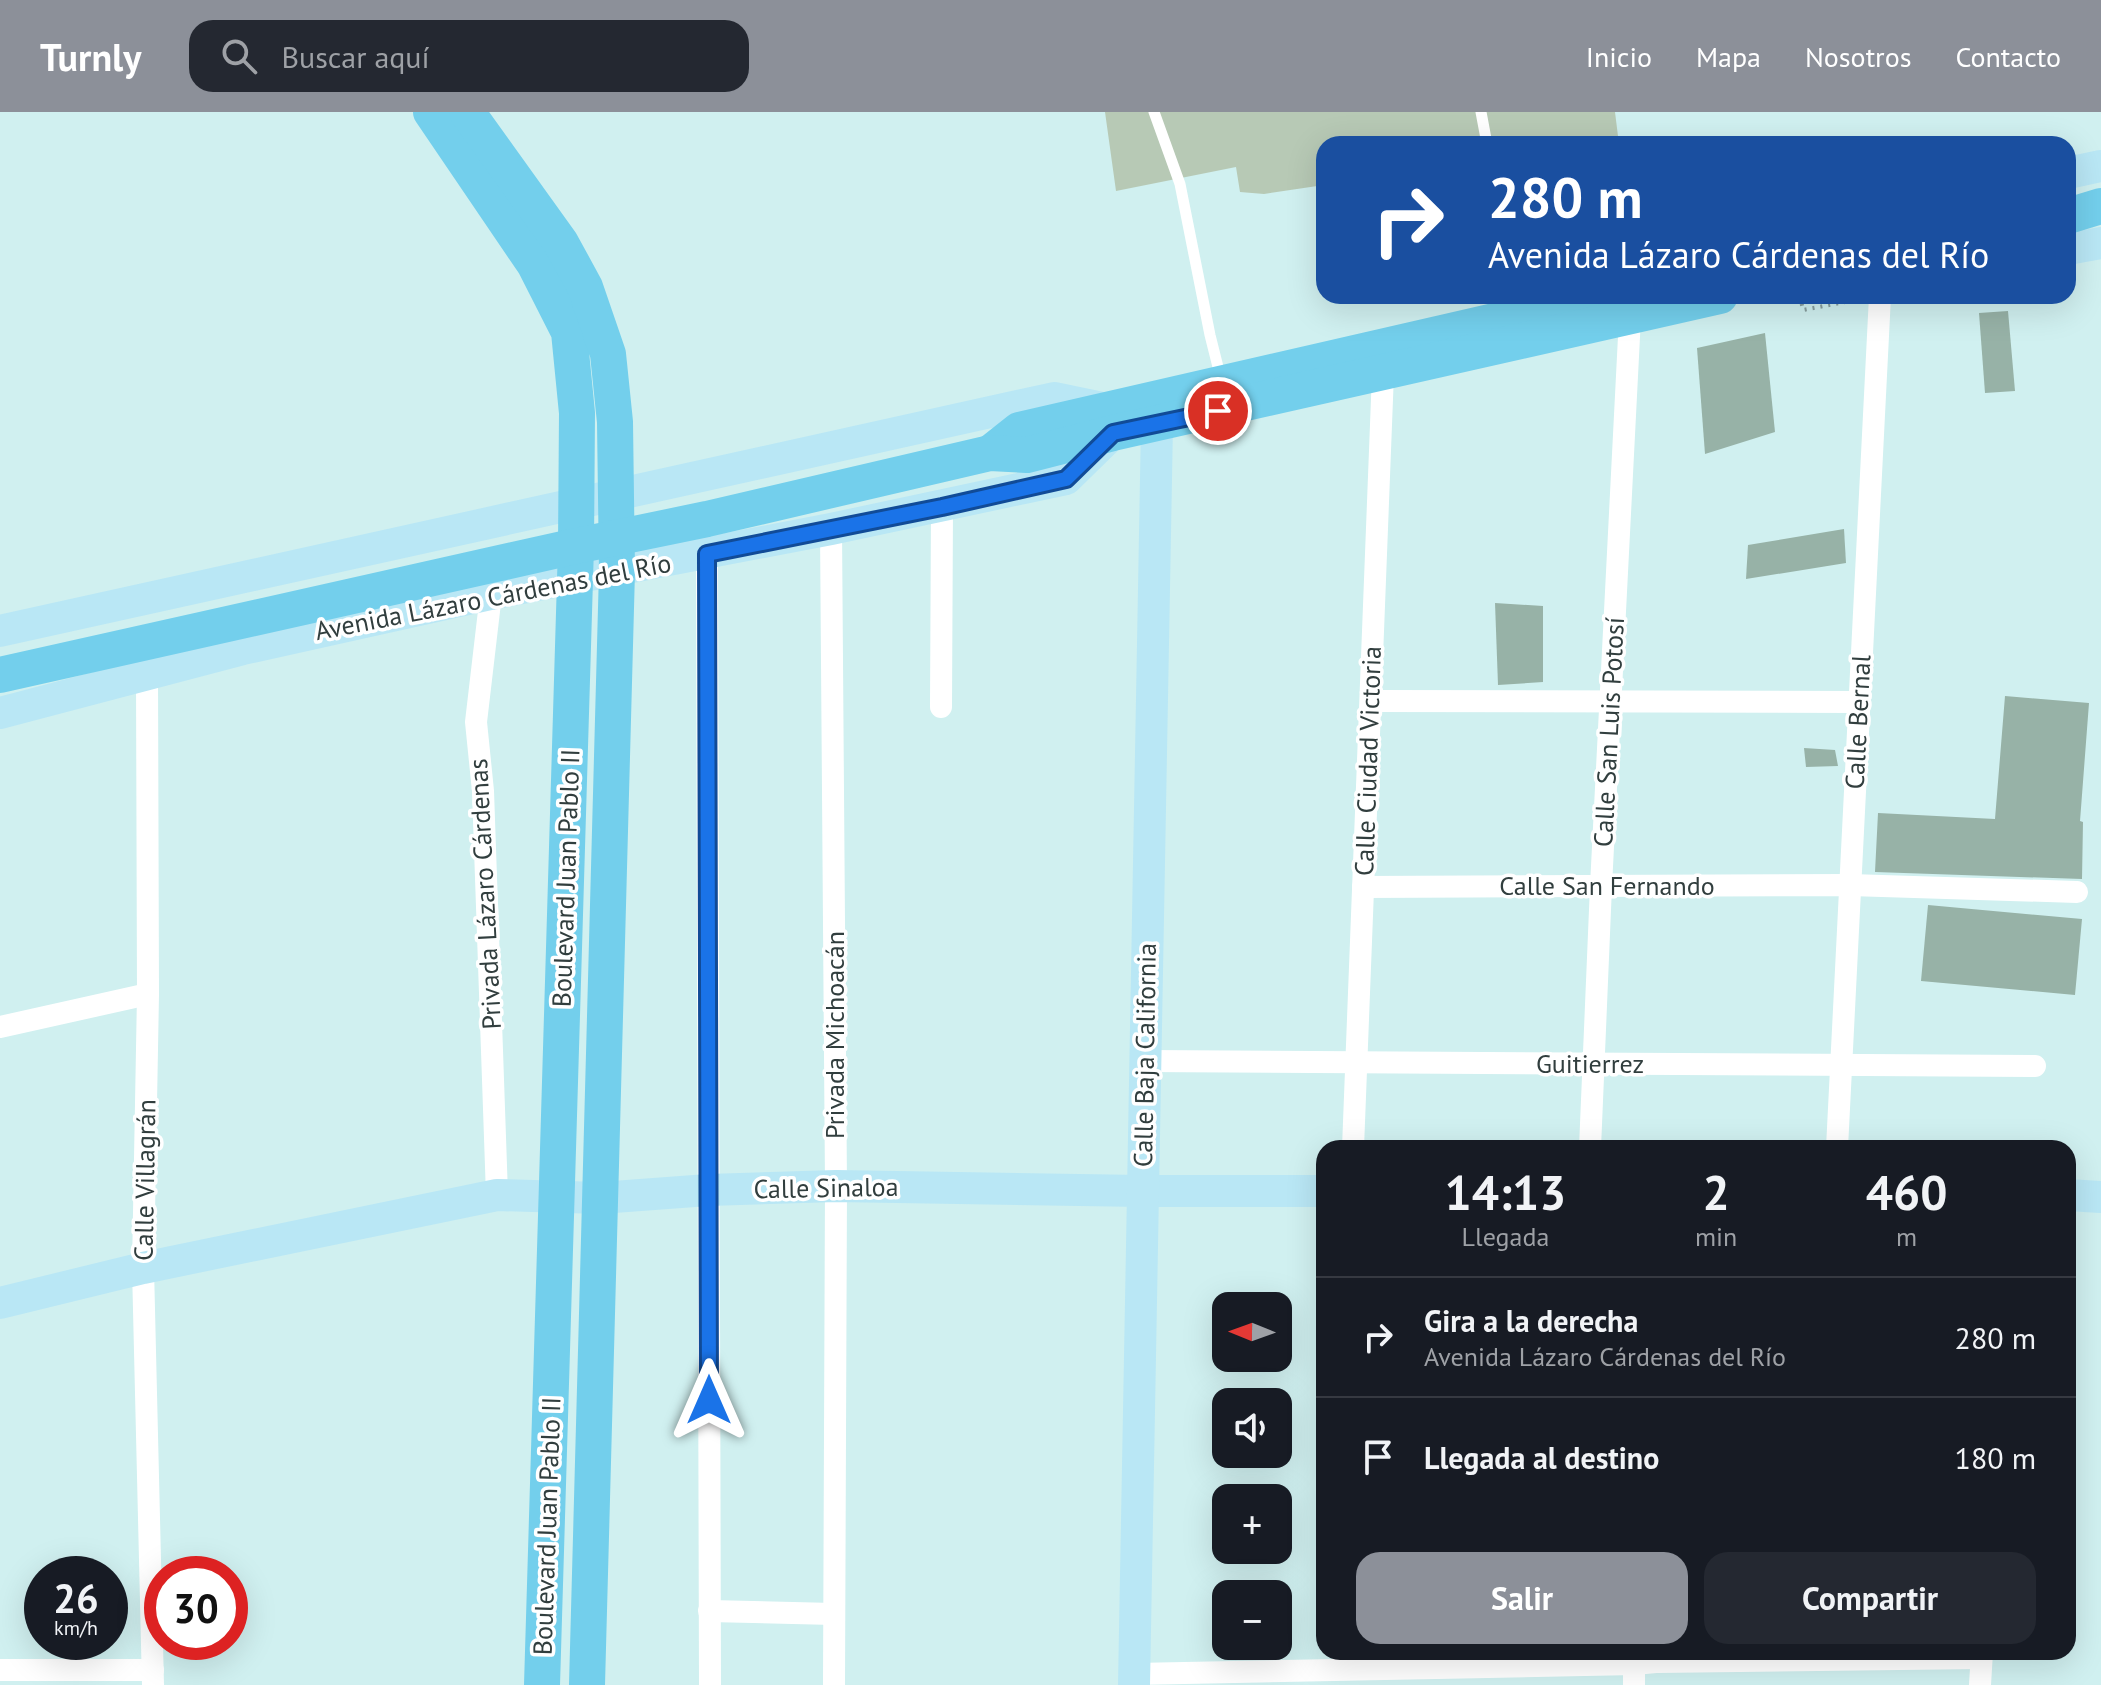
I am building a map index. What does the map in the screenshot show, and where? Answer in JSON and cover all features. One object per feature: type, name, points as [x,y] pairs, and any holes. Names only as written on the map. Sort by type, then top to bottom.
[{"type":"main road","name":"Boulevard Juan Pablo II","points":[[431,112],[535,265],[569,332],[577,413],[542,1685]]},
{"type":"main road","name":"Boulevard Juan Pablo II","points":[[467,112],[561,243],[585,287],[608,354],[615,422],[617,555],[587,1685]]},
{"type":"main road","name":"Avenida Lázaro Cárdenas del Río","points":[[1110,421],[1222,383],[1519,321],[1645,304]]},
{"type":"main road","name":"Avenida Lázaro Cárdenas del Río","points":[[0,675],[617,555],[990,453],[1019,430],[1110,421],[1157,424],[1383,373],[1519,321]]},
{"type":"street","points":[[2076,171],[2101,166]]},
{"type":"street","points":[[2076,248],[2101,243]]},
{"type":"street","name":"Calle Bernal","points":[[1837,1140],[1877,304]]},
{"type":"street","name":"Calle San Luis Potosí","points":[[1590,1140],[1610,702],[1617,307]]},
{"type":"street","name":"Calle Ciudad Victoria","points":[[1353,1140],[1383,373]]},
{"type":"street","name":"Avenida Lázaro Cárdenas del Río","points":[[0,631],[1054,398],[1110,421],[1066,479],[707,554],[617,555]]},
{"type":"street","name":"Calle Baja California","points":[[1134,1680],[1157,424]]},
{"type":"street","points":[[941,707],[942,507]]},
{"type":"street","name":"Privada Michoacán","points":[[831,529],[836,1186],[834,1685]]},
{"type":"street","points":[[707,554],[710,1685]]},
{"type":"street","name":"Avenida Lázaro Cárdenas del Río","points":[[0,713],[243,649],[491,594],[575,562]]},
{"type":"street","name":"Privada Lázaro Cárdenas","points":[[491,594],[476,722],[483,791],[497,1195]]},
{"type":"street","name":"Calle Villagrán","points":[[147,675],[148,994],[143,1268],[153,1678]]},
{"type":"street","points":[[1371,701],[1859,702]]},
{"type":"street","name":"Calle San Fernando","points":[[1363,887],[1850,885],[2077,892]]},
{"type":"street","points":[[0,1027],[148,994]]},
{"type":"street","name":"Guitierrez","points":[[1144,1061],[2035,1066]]},
{"type":"street","name":"Calle Sinaloa","points":[[0,1303],[143,1268],[497,1195],[600,1198],[708,1190],[836,1186],[1316,1191]]},
{"type":"street","points":[[2076,1195],[2101,1197]]},
{"type":"street","points":[[709,1611],[834,1614]]},
{"type":"street","points":[[1134,1680],[1386,1677],[1493,1660],[1645,1666],[1829,1660]]},
{"type":"street","points":[[1980,1685],[1982,1660]]},
{"type":"street","points":[[0,1670],[153,1678]]},
{"type":"lane","points":[[1154,112],[1180,184],[1222,383]]},
{"type":"lane","points":[[1481,112],[1486,136]]},
{"type":"path","points":[[1802,304],[1803,310],[1835,304]]},
{"type":"green space","points":[[1105,112],[1615,112],[1618,136],[1316,136],[1316,186],[1264,194],[1240,192],[1236,167],[1116,191]]},
{"type":"building","points":[[2008,311],[2015,391],[1985,393],[1979,313]]},
{"type":"building","points":[[1765,333],[1775,432],[1705,454],[1697,348]]},
{"type":"building","points":[[1844,529],[1846,563],[1746,579],[1748,545]]},
{"type":"building","points":[[1495,603],[1543,606],[1543,682],[1498,685]]},
{"type":"building","points":[[2005,696],[2089,703],[2080,821],[2083,822],[2082,879],[1875,872],[1878,813],[1995,819]]},
{"type":"building","points":[[1804,748],[1835,750],[1838,766],[1806,767]]},
{"type":"building","points":[[1928,905],[2082,919],[2075,995],[1921,981]]},
{"type":"route","points":[[709,1400],[707,554],[1066,479],[1113,433],[1218,411]]}]
